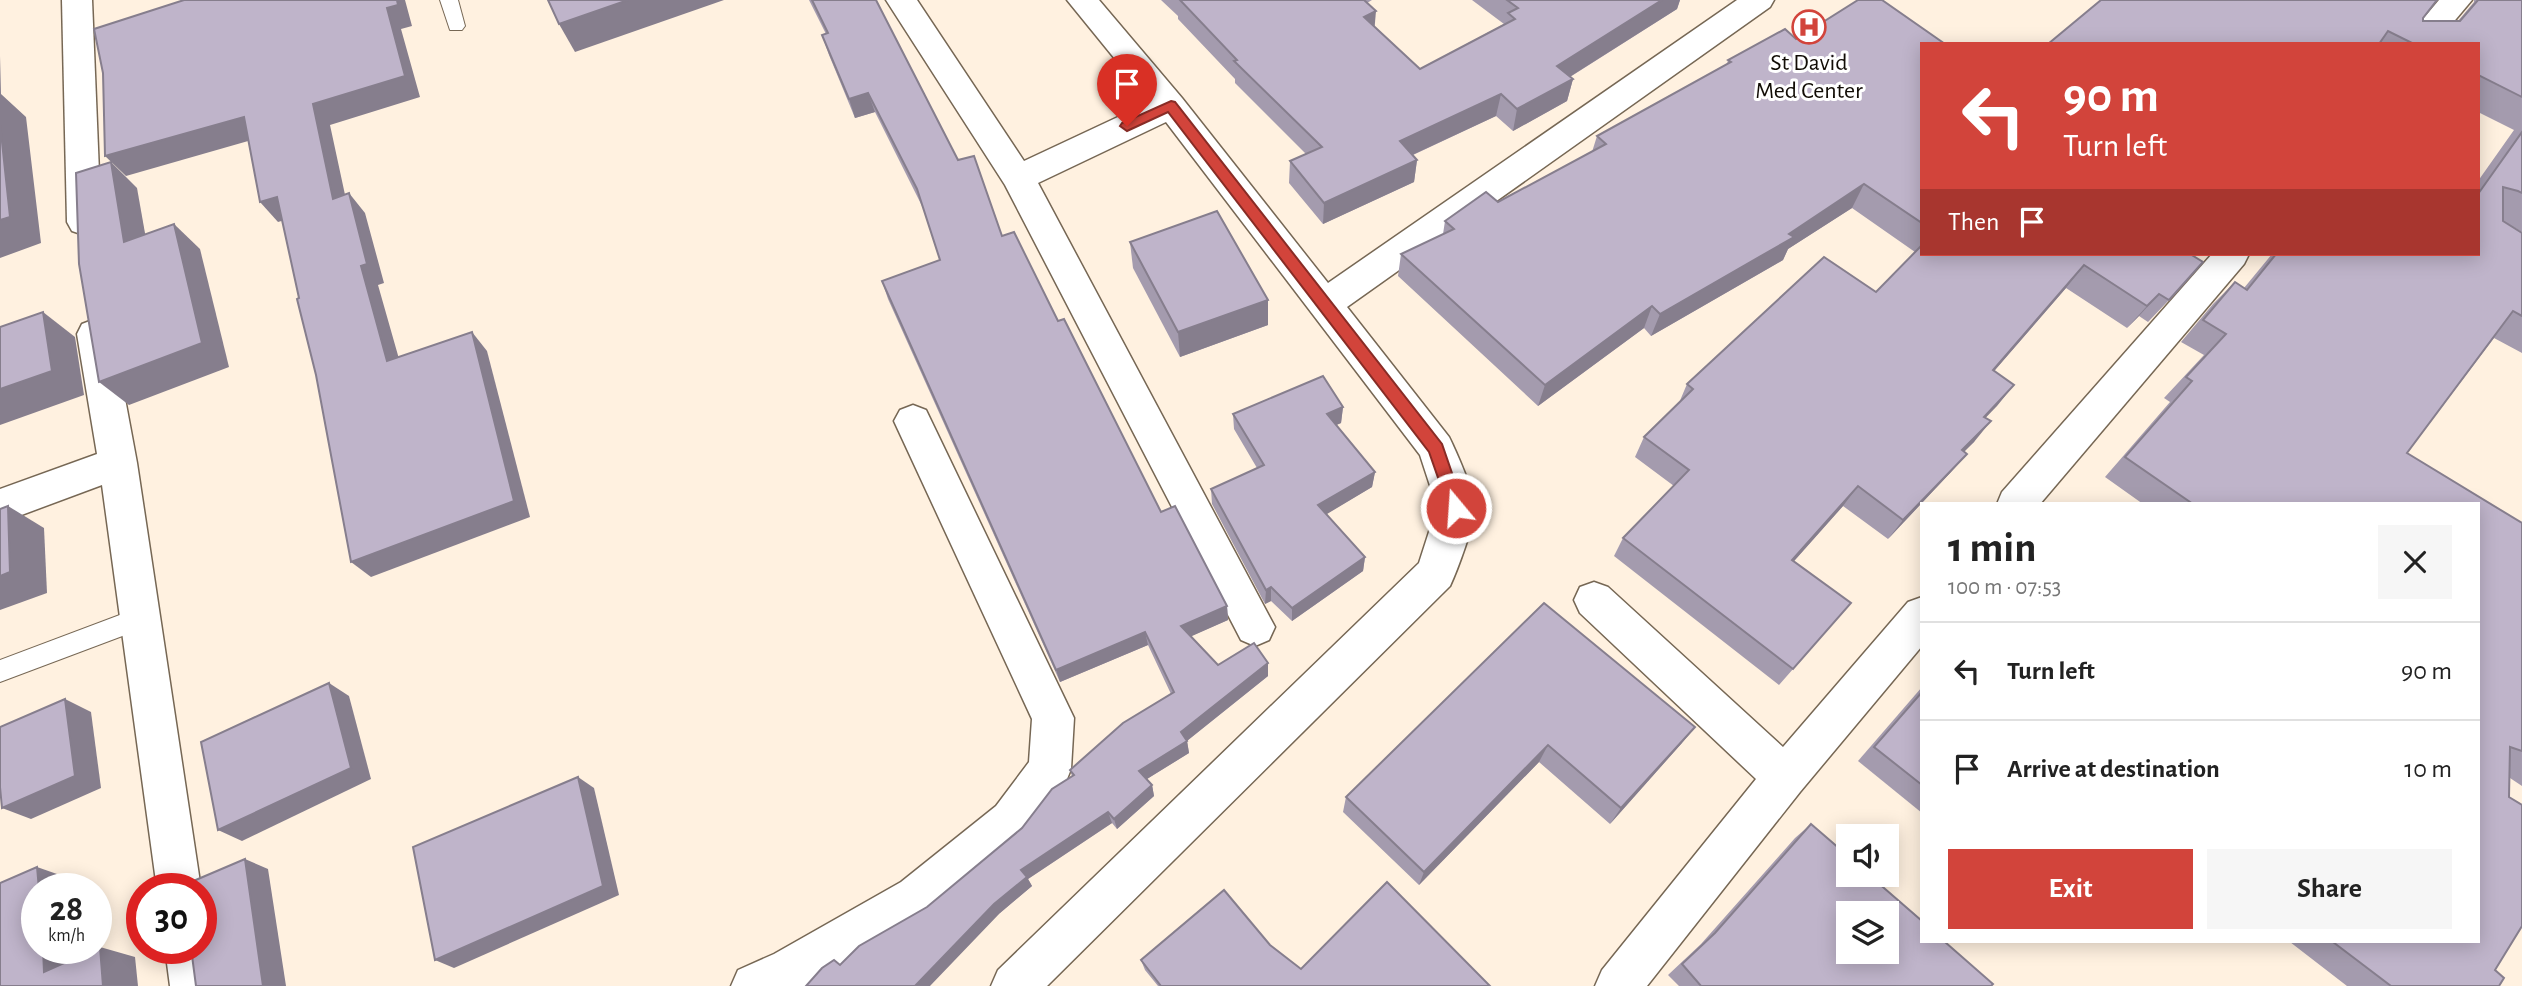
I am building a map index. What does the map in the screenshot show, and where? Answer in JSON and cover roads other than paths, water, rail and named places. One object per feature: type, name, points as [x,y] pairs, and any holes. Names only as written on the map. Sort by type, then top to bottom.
[{"type":"street","points":[[76,0],[86,250]]},
{"type":"street","points":[[901,0],[1018,178],[1255,626]]},
{"type":"street","points":[[1014,986],[1436,573],[1456,508],[1436,449],[1326,303],[1171,106],[1082,0]]},
{"type":"street","points":[[2419,42],[2457,0]]},
{"type":"street","points":[[1326,303],[1756,1]]},
{"type":"street","points":[[1018,178],[1171,106]]},
{"type":"street","points":[[2029,500],[2230,256]]},
{"type":"street","points":[[89,302],[118,464],[177,873]]},
{"type":"street","points":[[754,986],[790,970],[917,898],[1011,821],[1050,769],[1053,718],[914,421]]},
{"type":"street","points":[[0,506],[118,464]]},
{"type":"street","points":[[1594,600],[1785,777]]},
{"type":"street","points":[[1618,986],[1785,777],[1920,617]]},
{"type":"street","points":[[190,964],[193,986]]},
{"type":"lane","points":[[449,0],[457,26]]},
{"type":"lane","points":[[0,671],[141,618]]},
{"type":"place","name":"St David Med Center","points":[[1809,27]]}]
